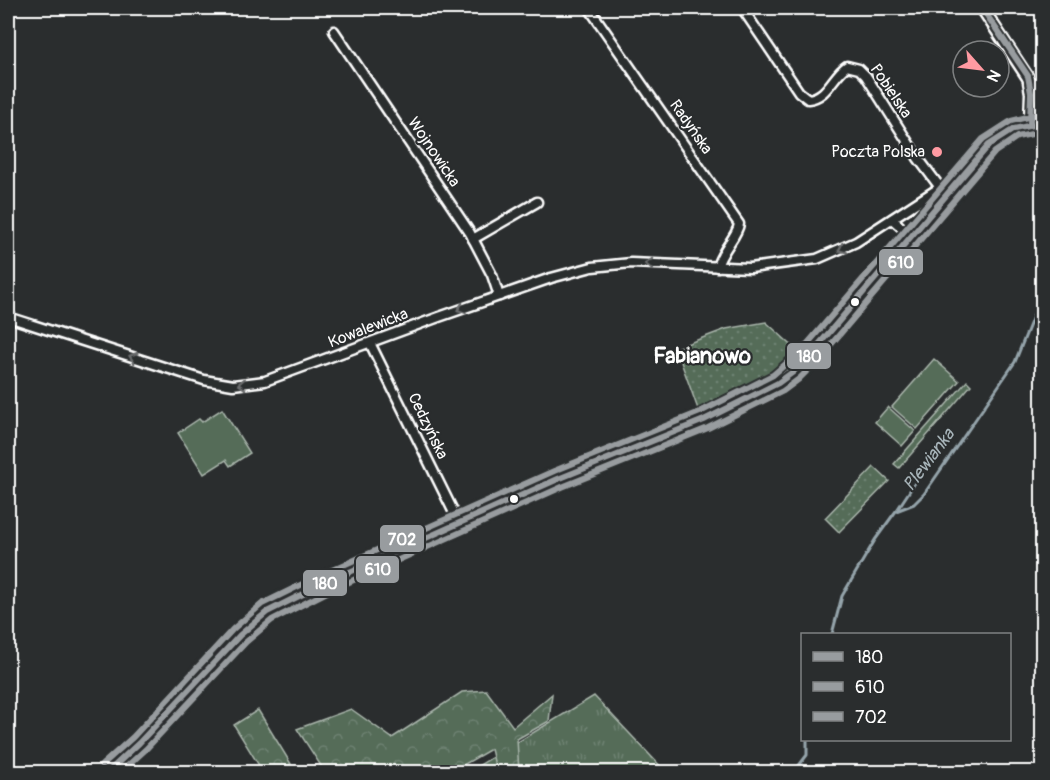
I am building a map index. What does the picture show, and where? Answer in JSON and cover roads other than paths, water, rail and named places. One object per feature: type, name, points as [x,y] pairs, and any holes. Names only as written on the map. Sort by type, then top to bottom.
[{"type":"street","name":"Radyńska","points":[[589,8],[739,224],[720,256],[717,267]]},
{"type":"street","name":"Pobielska","points":[[742,8],[799,92],[808,99],[820,95],[847,66],[859,69],[866,76],[942,191]]},
{"type":"street","points":[[982,8],[1042,99]]},
{"type":"street","name":"Wojnowicka","points":[[334,31],[473,238],[492,275],[499,296]]},
{"type":"street","points":[[1028,76],[1031,93],[1030,124]]},
{"type":"street","points":[[108,772],[140,743],[240,636],[267,612],[325,583],[558,479],[704,420],[778,383],[810,355],[910,236],[942,191],[994,141],[1014,129],[1042,123]]},
{"type":"street","name":"Kowalewicka","points":[[8,317],[204,380],[233,385],[256,383],[273,379],[563,274],[610,264],[757,268],[827,256],[856,242],[942,191]]},
{"type":"street","points":[[473,238],[537,202]]},
{"type":"street","points":[[892,219],[910,236]]},
{"type":"street","name":"Cedzyńska","points":[[370,343],[459,523]]},
{"type":"waterway","name":"Plewianka","points":[[832,633],[842,596],[875,540],[896,511],[914,504],[924,494],[1015,362],[1042,294]]},
{"type":"waterway","points":[[897,510],[944,439]]},
{"type":"waterway","name":"Plewianka","points":[[794,772],[807,755],[807,741]]},
{"type":"place","name":"Poczta Polska","points":[[937,152]]},
{"type":"district","name":"Fabianowo","points":[[702,356]]}]
